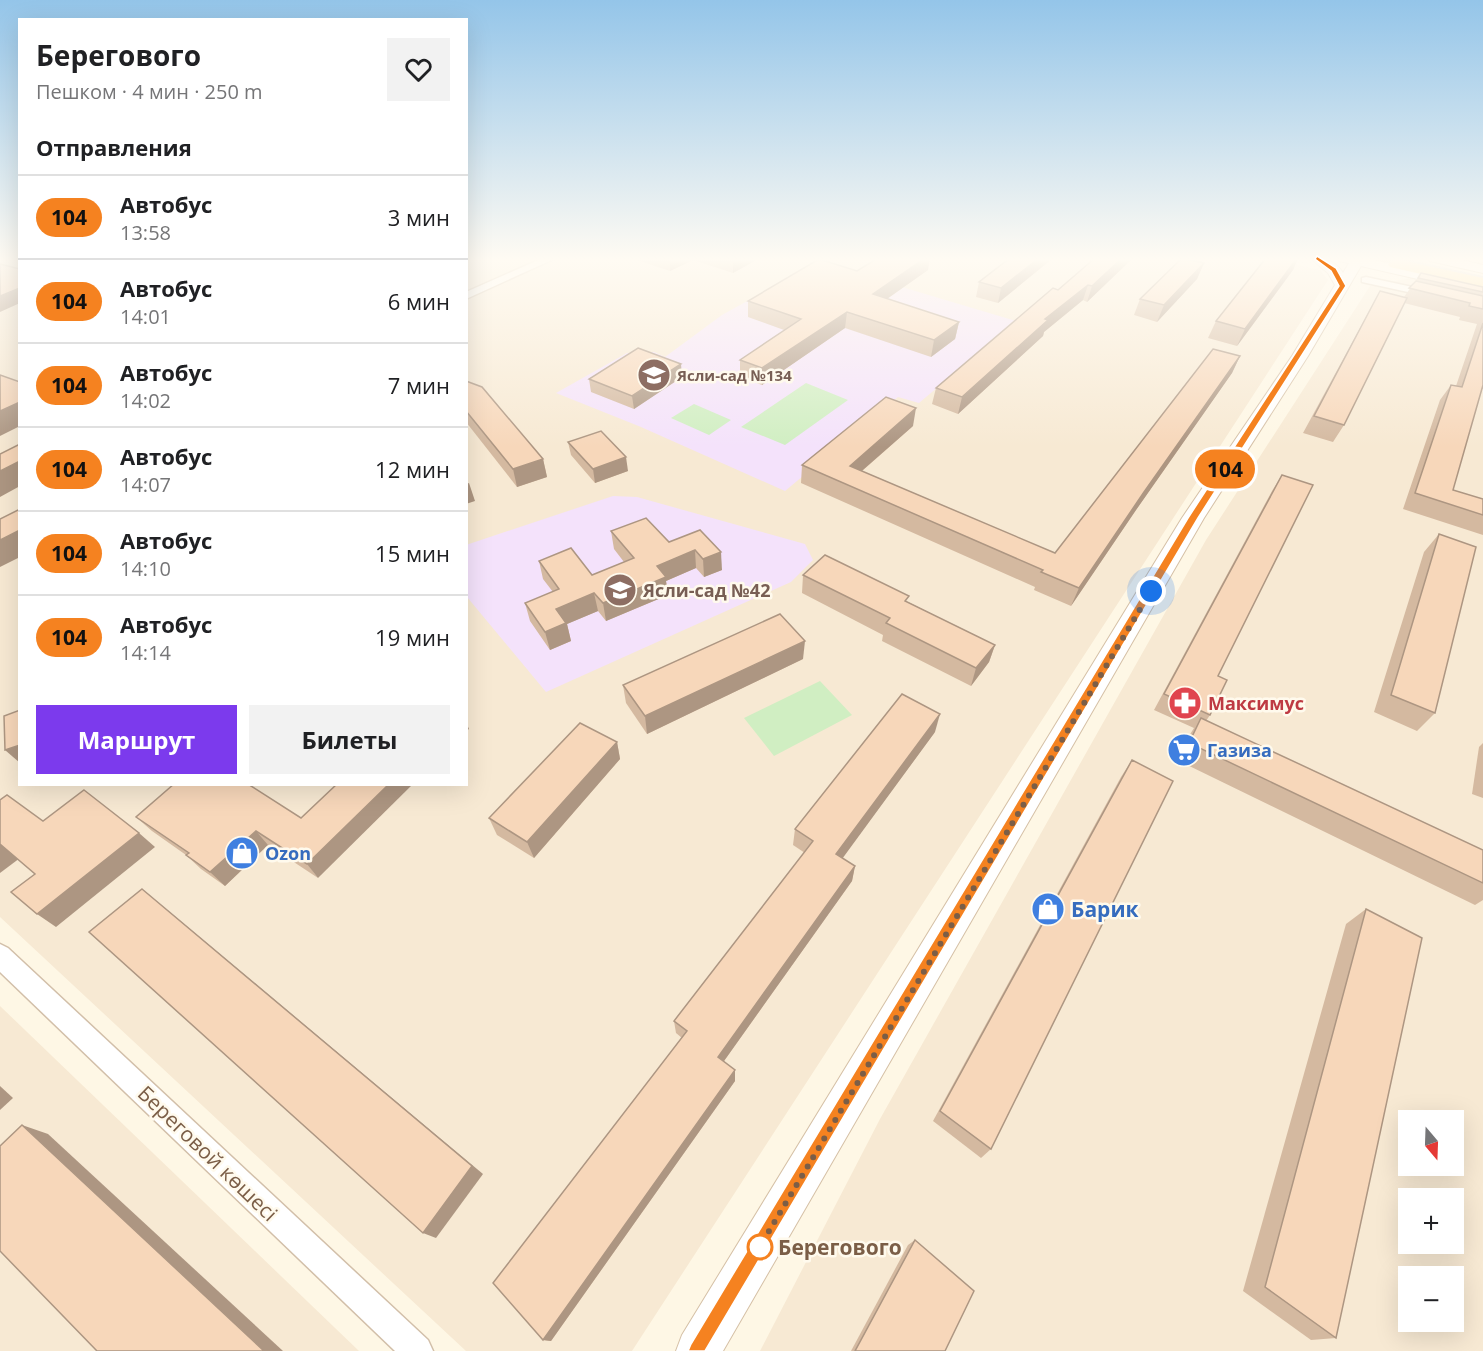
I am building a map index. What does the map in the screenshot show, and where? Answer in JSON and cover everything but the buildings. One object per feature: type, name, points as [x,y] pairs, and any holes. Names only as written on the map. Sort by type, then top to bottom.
[{"type":"main road","points":[[698,1351],[1193,518],[1328,321]]},
{"type":"street","name":"Береговой көшесі","points":[[0,956],[417,1351]]},
{"type":"shaded area","points":[[0,321],[18,321],[18,786],[468,786],[468,321],[1301,321],[632,1351],[466,1351],[0,917]]},
{"type":"shaded area","points":[[714,321],[1016,321],[919,403],[898,397],[785,491],[641,427],[556,393],[627,353],[654,352],[665,357]]},
{"type":"shaded area","points":[[1347,321],[1483,321],[1483,1351],[760,1351],[880,1119],[1206,540]]},
{"type":"shaded area","name":"Ясли-сад №42","points":[[613,496],[637,497],[805,544],[813,560],[791,582],[546,692],[468,598],[468,544]]},
{"type":"shaded area","points":[[0,1006],[359,1351],[0,1351]]},
{"type":"green space","points":[[806,383],[848,400],[785,445],[741,427]]},
{"type":"green space","points":[[694,404],[731,420],[709,435],[671,418]]},
{"type":"green space","points":[[820,681],[852,715],[774,756],[744,718]]},
{"type":"bus line","name":"104","points":[[698,1351],[1193,518],[1321,321]]},
{"type":"place","name":"Ясли-сад №134","points":[[654,375]]},
{"type":"place","name":"Ясли-сад №42","points":[[620,590]]},
{"type":"place","name":"Максимус","points":[[1185,703]]},
{"type":"place","name":"Газиза","points":[[1184,750]]},
{"type":"place","name":"Ozon","points":[[242,853]]},
{"type":"place","name":"Барик","points":[[1048,909]]},
{"type":"place","name":"Берегового","points":[[760,1247]]},
{"type":"route","points":[[760,1247],[756,1253],[1044,766],[1151,591]]}]
